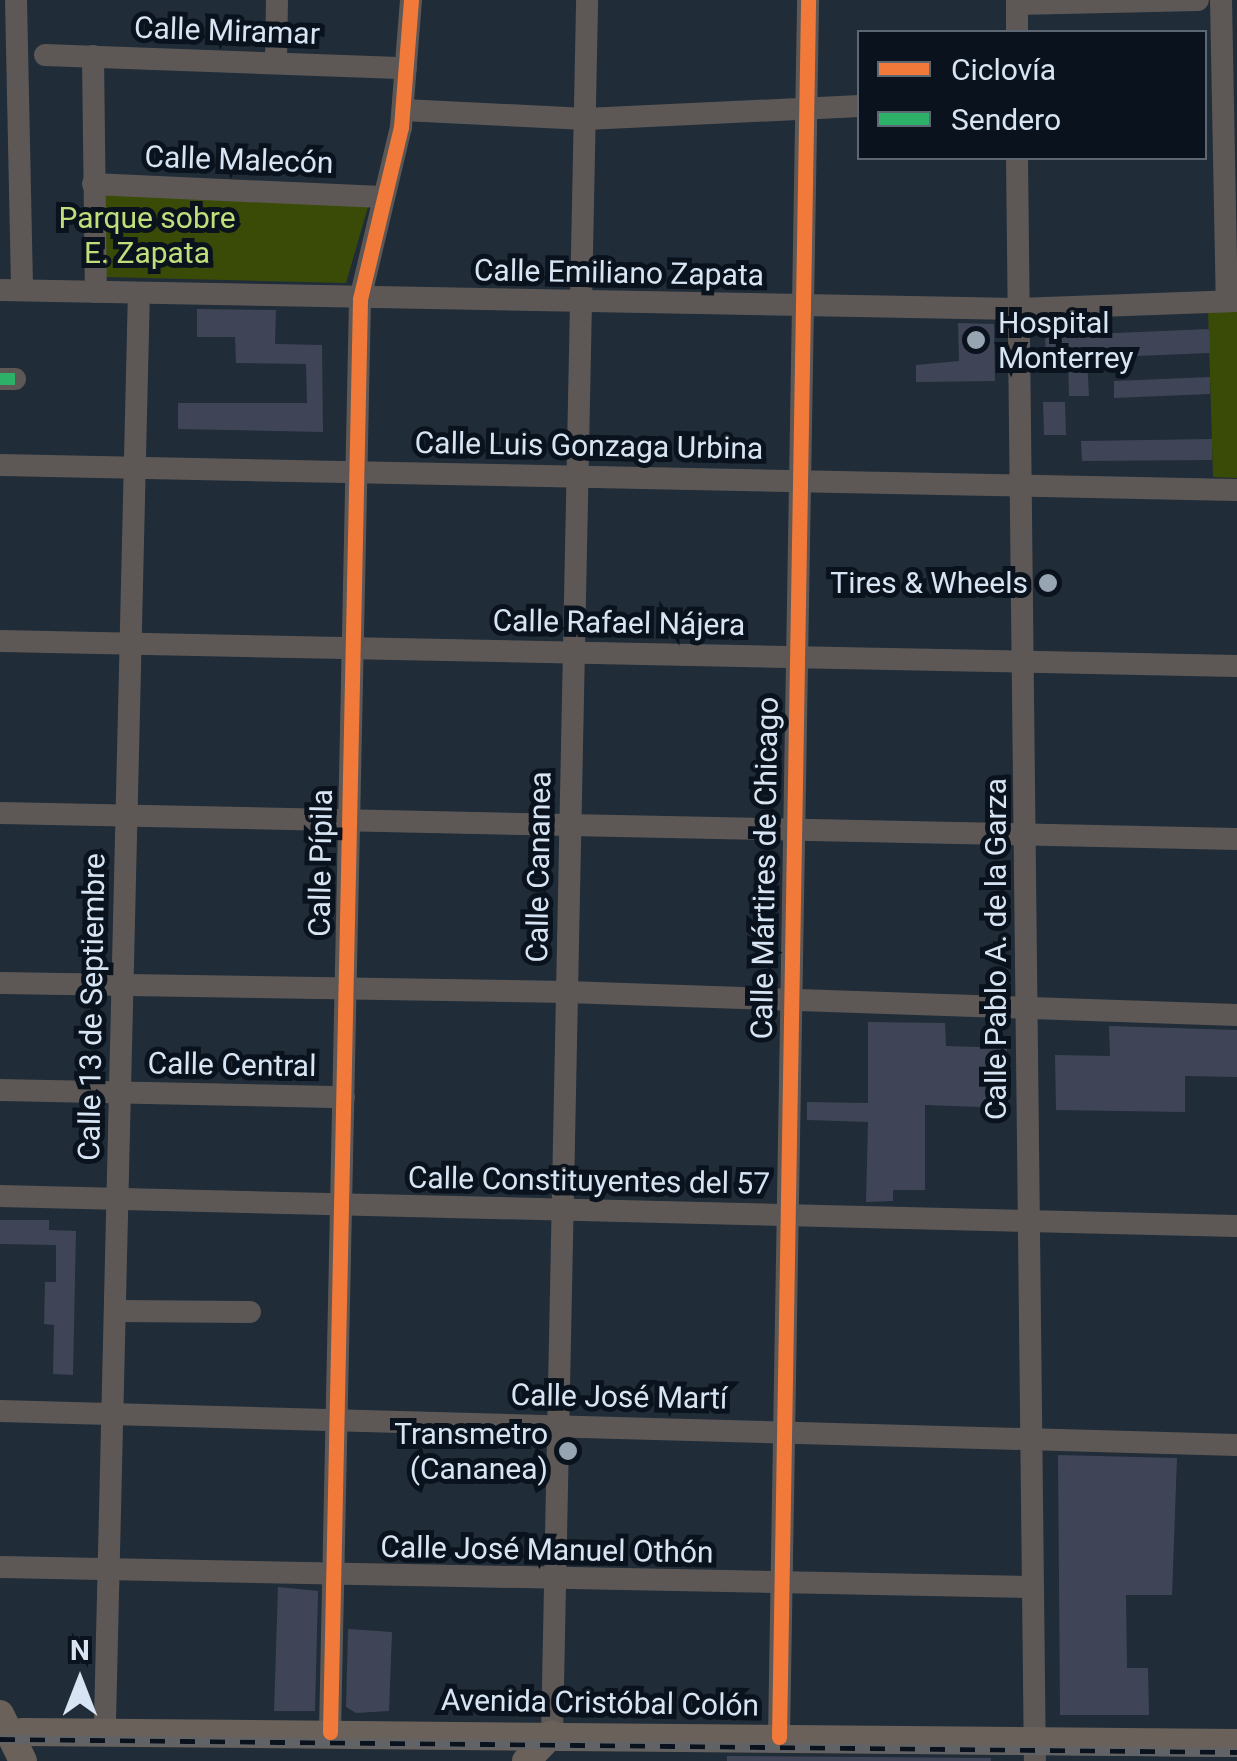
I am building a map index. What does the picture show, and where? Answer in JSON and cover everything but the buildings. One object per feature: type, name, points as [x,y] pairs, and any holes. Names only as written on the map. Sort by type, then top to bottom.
[{"type":"main road","points":[[23,1761],[8,1721],[105,1721],[330,1732]]},
{"type":"main road","name":"Avenida Cristóbal Colón","points":[[8,1721],[330,1732],[779,1737],[1036,1751],[1237,1743]]},
{"type":"main road","points":[[526,1761],[552,1734]]},
{"type":"street","points":[[11,290],[9,121],[16,0]]},
{"type":"street","points":[[276,62],[277,0]]},
{"type":"street","name":"Calle Pípila","points":[[330,1732],[360,300],[404,110],[411,0]]},
{"type":"street","name":"Calle Cananea","points":[[552,1734],[588,0]]},
{"type":"street","name":"Calle Mártires de Chicago","points":[[779,1737],[808,0]]},
{"type":"street","points":[[1017,30],[1017,2],[1198,0]]},
{"type":"street","points":[[1221,0],[1221,92],[1232,301]]},
{"type":"street","name":"Calle Miramar","points":[[46,55],[406,68]]},
{"type":"street","points":[[92,56],[96,292]]},
{"type":"street","points":[[404,110],[586,120],[857,106]]},
{"type":"street","name":"Calle Pablo A. de la Garza","points":[[1017,160],[1036,1751]]},
{"type":"street","name":"Calle Malecón","points":[[94,184],[382,196]]},
{"type":"street","name":"Calle Emiliano Zapata","points":[[11,290],[360,300],[1018,309],[1232,301]]},
{"type":"street","name":"Calle 13 de Septiembre","points":[[105,1721],[139,294]]},
{"type":"street","name":"Calle Luis Gonzaga Urbina","points":[[0,465],[1237,490]]},
{"type":"street","name":"Calle Rafael Nájera","points":[[0,640],[1237,666]]},
{"type":"street","points":[[0,812],[793,826],[1237,839]]},
{"type":"street","points":[[0,983],[567,992],[1237,1015]]},
{"type":"street","name":"Calle Central","points":[[0,1090],[344,1097]]},
{"type":"street","name":"Calle Constituyentes del 57","points":[[0,1196],[1237,1226]]},
{"type":"street","points":[[116,1311],[250,1312]]},
{"type":"street","name":"Calle José Martí","points":[[0,1411],[784,1431],[1032,1443],[1237,1445]]},
{"type":"street","name":"Calle José Manuel Othón","points":[[0,1567],[1034,1587]]},
{"type":"green space","name":"Parque sobre E. Zapata","points":[[103,192],[370,200],[346,283],[105,277]]},
{"type":"green space","points":[[1237,308],[1237,478],[1213,477],[1208,309]]},
{"type":"railway","points":[[0,1739],[1237,1752]]},
{"type":"marked path","points":[[0,379],[15,379]]},
{"type":"cycle path","points":[[330,1732],[360,299],[401,127],[411,0]]},
{"type":"cycle path","points":[[779,1737],[808,0]]},
{"type":"place","name":"Hospital Monterrey","points":[[976,340]]},
{"type":"place","name":"Tires & Wheels","points":[[1048,583]]},
{"type":"place","name":"Transmetro (Cananea)","points":[[568,1451]]}]
